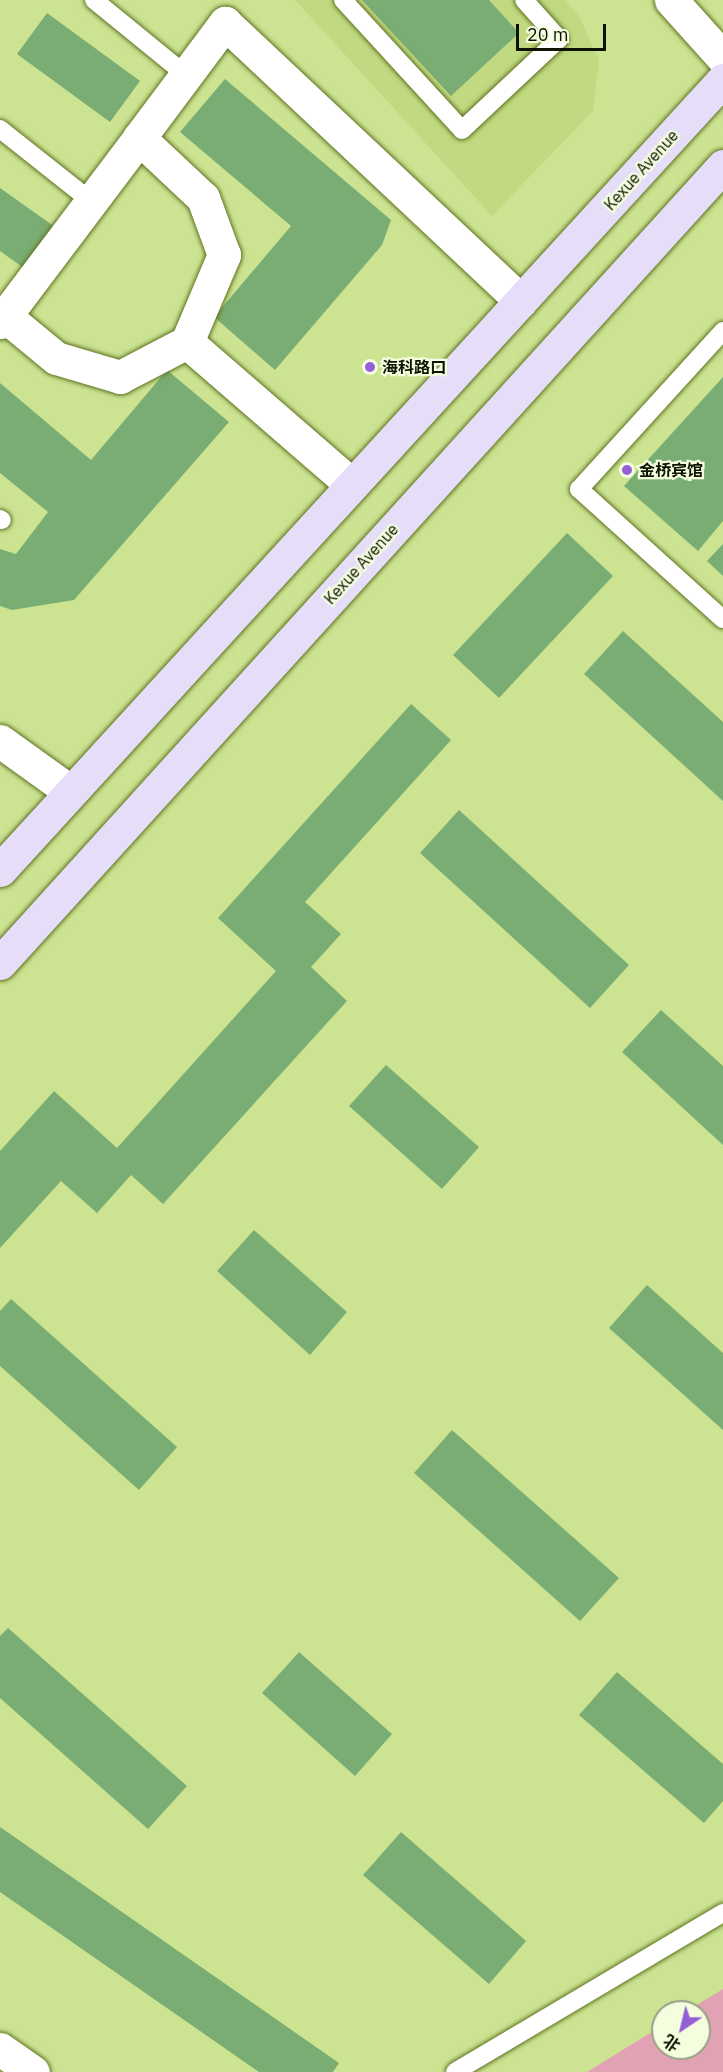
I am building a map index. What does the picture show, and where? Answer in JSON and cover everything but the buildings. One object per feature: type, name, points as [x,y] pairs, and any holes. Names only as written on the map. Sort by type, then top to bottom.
[{"type":"main road","name":"Kexue Avenue","points":[[0,870],[723,80]]},
{"type":"main road","name":"Kexue Avenue","points":[[0,963],[723,165]]},
{"type":"street","points":[[670,0],[723,58]]},
{"type":"street","points":[[139,138],[203,198],[224,255],[187,342],[120,377],[57,358],[2,317],[225,23],[521,302]]},
{"type":"street","points":[[187,342],[352,485]]},
{"type":"street","points":[[0,741],[71,792]]},
{"type":"street","points":[[0,2049],[33,2072]]},
{"type":"lane","points":[[94,0],[186,75]]},
{"type":"lane","points":[[343,0],[462,130],[559,39],[524,0]]},
{"type":"lane","points":[[0,129],[91,201]]},
{"type":"lane","points":[[723,331],[579,489],[723,619]]},
{"type":"lane","points":[[454,2072],[723,1913]]},
{"type":"shaded area","points":[[295,0],[565,0],[579,16],[599,60],[593,111],[492,216]]},
{"type":"shaded area","points":[[723,1989],[723,2072],[587,2072],[651,2032],[651,2060],[711,2060],[711,2000],[705,2000]]},
{"type":"place","name":"海科路口","points":[[370,367]]},
{"type":"place","name":"金桥宾馆","points":[[627,470]]}]
